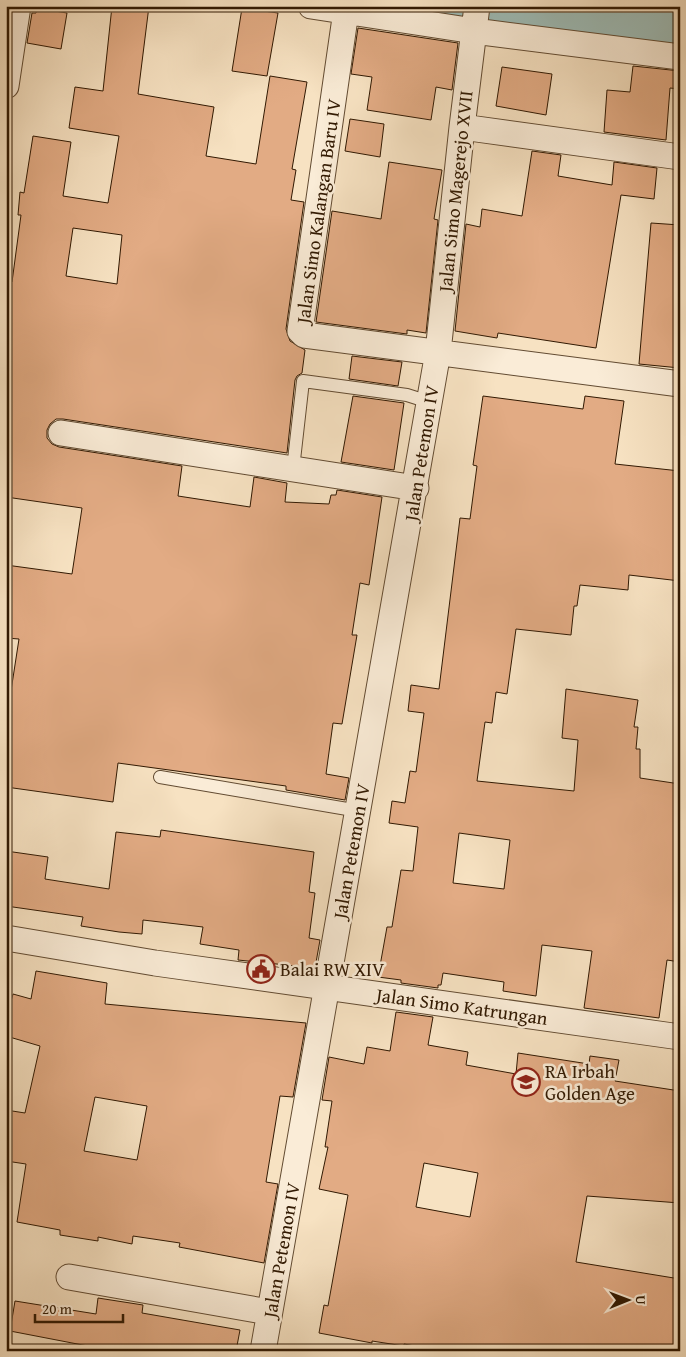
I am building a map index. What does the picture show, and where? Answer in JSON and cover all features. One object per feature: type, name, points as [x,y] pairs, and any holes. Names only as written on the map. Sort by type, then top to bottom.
[{"type":"street","points":[[6,86],[18,6]]},
{"type":"street","points":[[310,6],[346,11],[476,20],[680,56]]},
{"type":"street","name":"Jalan Simo Kalangan Baru IV","points":[[346,11],[300,331],[304,335],[438,352]]},
{"type":"street","name":"Jalan Simo Magerejo XVII","points":[[438,352],[462,127],[476,20]]},
{"type":"street","points":[[462,127],[680,157]]},
{"type":"street","points":[[438,352],[680,384]]},
{"type":"street","name":"Jalan Petemon IV","points":[[263,1351],[326,987],[416,488],[438,352]]},
{"type":"street","points":[[61,434],[416,488]]},
{"type":"street","name":"Jalan Simo Katrungan","points":[[6,938],[326,987],[680,1037]]},
{"type":"street","points":[[69,1277],[269,1312]]},
{"type":"lane","points":[[294,460],[303,381],[407,395],[430,402]]},
{"type":"lane","points":[[160,777],[359,811]]},
{"type":"building","points":[[112,6],[149,6],[138,94],[214,107],[206,156],[256,164],[270,76],[307,82],[292,169],[296,170],[291,200],[304,202],[286,329],[290,341],[305,350],[302,373],[295,380],[287,453],[63,419],[56,419],[50,424],[47,430],[47,438],[52,444],[59,447],[182,466],[178,496],[250,507],[254,477],[287,483],[285,502],[329,504],[331,495],[336,495],[337,490],[382,497],[369,585],[360,583],[352,635],[357,635],[342,724],[333,723],[326,774],[349,778],[345,800],[286,790],[286,786],[118,763],[113,802],[6,787],[6,723],[19,639],[6,638],[6,565],[72,574],[82,508],[6,497],[6,281],[12,282],[21,215],[18,215],[20,192],[24,193],[33,136],[71,142],[63,196],[108,203],[119,136],[69,128],[75,87],[103,91]],"holes":[[[73,228],[122,235],[117,284],[66,276]]]},
{"type":"building","points":[[37,8],[67,13],[61,49],[27,43],[32,13],[36,13]]},
{"type":"building","points":[[242,8],[278,13],[267,76],[232,71]]},
{"type":"building","points":[[358,28],[458,43],[452,90],[436,87],[431,120],[367,110],[372,77],[351,74]]},
{"type":"building","points":[[633,66],[680,71],[680,89],[670,88],[666,140],[604,132],[607,90],[630,92]]},
{"type":"building","points":[[502,67],[552,74],[546,115],[496,106]]},
{"type":"building","points":[[350,119],[384,124],[380,157],[345,151]]},
{"type":"building","points":[[532,151],[561,155],[558,176],[612,185],[614,162],[657,168],[654,199],[621,195],[596,348],[498,333],[497,338],[455,331],[466,224],[480,227],[482,209],[522,216]]},
{"type":"building","points":[[389,162],[442,170],[434,219],[438,220],[426,333],[407,330],[407,334],[316,322],[332,211],[381,219]]},
{"type":"building","points":[[651,223],[680,225],[680,368],[639,364]]},
{"type":"building","points":[[352,356],[402,362],[398,386],[349,379]]},
{"type":"building","points":[[353,396],[404,403],[394,470],[341,462]]},
{"type":"building","points":[[483,396],[583,409],[585,396],[624,401],[615,464],[680,471],[680,581],[629,575],[628,590],[580,585],[577,606],[574,606],[571,635],[516,629],[507,694],[496,692],[492,723],[485,722],[477,781],[574,791],[578,740],[562,738],[566,689],[638,700],[634,727],[638,727],[636,749],[640,749],[640,778],[680,784],[680,962],[667,960],[659,1018],[584,1008],[592,951],[542,945],[536,996],[503,991],[504,982],[443,973],[441,985],[438,985],[438,988],[401,983],[401,980],[378,977],[387,927],[392,927],[401,870],[413,871],[418,827],[389,823],[392,801],[405,803],[410,771],[416,772],[424,713],[408,711],[411,685],[439,689],[460,518],[470,519],[477,466],[473,465]],"holes":[[[459,833],[510,840],[504,889],[453,883]]]},
{"type":"building","points":[[161,830],[314,852],[309,892],[315,893],[309,938],[320,940],[315,968],[238,960],[239,950],[200,944],[203,927],[143,920],[142,934],[119,932],[81,926],[83,917],[6,906],[6,851],[48,857],[45,879],[109,889],[116,832],[160,837]]},
{"type":"building","points":[[36,971],[107,983],[105,1004],[306,1023],[293,1097],[280,1096],[266,1182],[278,1184],[264,1263],[179,1247],[180,1243],[133,1236],[132,1244],[98,1237],[98,1241],[60,1235],[60,1230],[17,1222],[26,1164],[6,1161],[6,1110],[25,1113],[40,1046],[6,1036],[6,1020],[13,994],[31,999]],"holes":[[[95,1097],[147,1106],[137,1160],[84,1151]]]},
{"type":"building","points":[[396,1012],[433,1017],[428,1045],[468,1052],[466,1065],[516,1074],[518,1053],[589,1064],[590,1056],[619,1060],[615,1081],[680,1091],[680,1203],[587,1196],[576,1262],[680,1279],[680,1351],[442,1351],[404,1344],[404,1346],[372,1341],[372,1343],[319,1333],[324,1305],[328,1306],[348,1195],[319,1189],[328,1147],[325,1147],[332,1101],[322,1100],[329,1057],[364,1064],[367,1047],[390,1051]],"holes":[[[424,1163],[478,1173],[470,1217],[416,1207]]]},
{"type":"building","points":[[98,1298],[143,1305],[142,1313],[240,1330],[236,1351],[93,1351],[93,1347],[10,1331],[15,1301],[96,1314]]},
{"type":"waterway","points":[[464,6],[680,31]]},
{"type":"place","name":"Balai RW XIV","points":[[261,969]]},
{"type":"place","name":"RA Irbah Golden Age","points":[[526,1082]]}]
